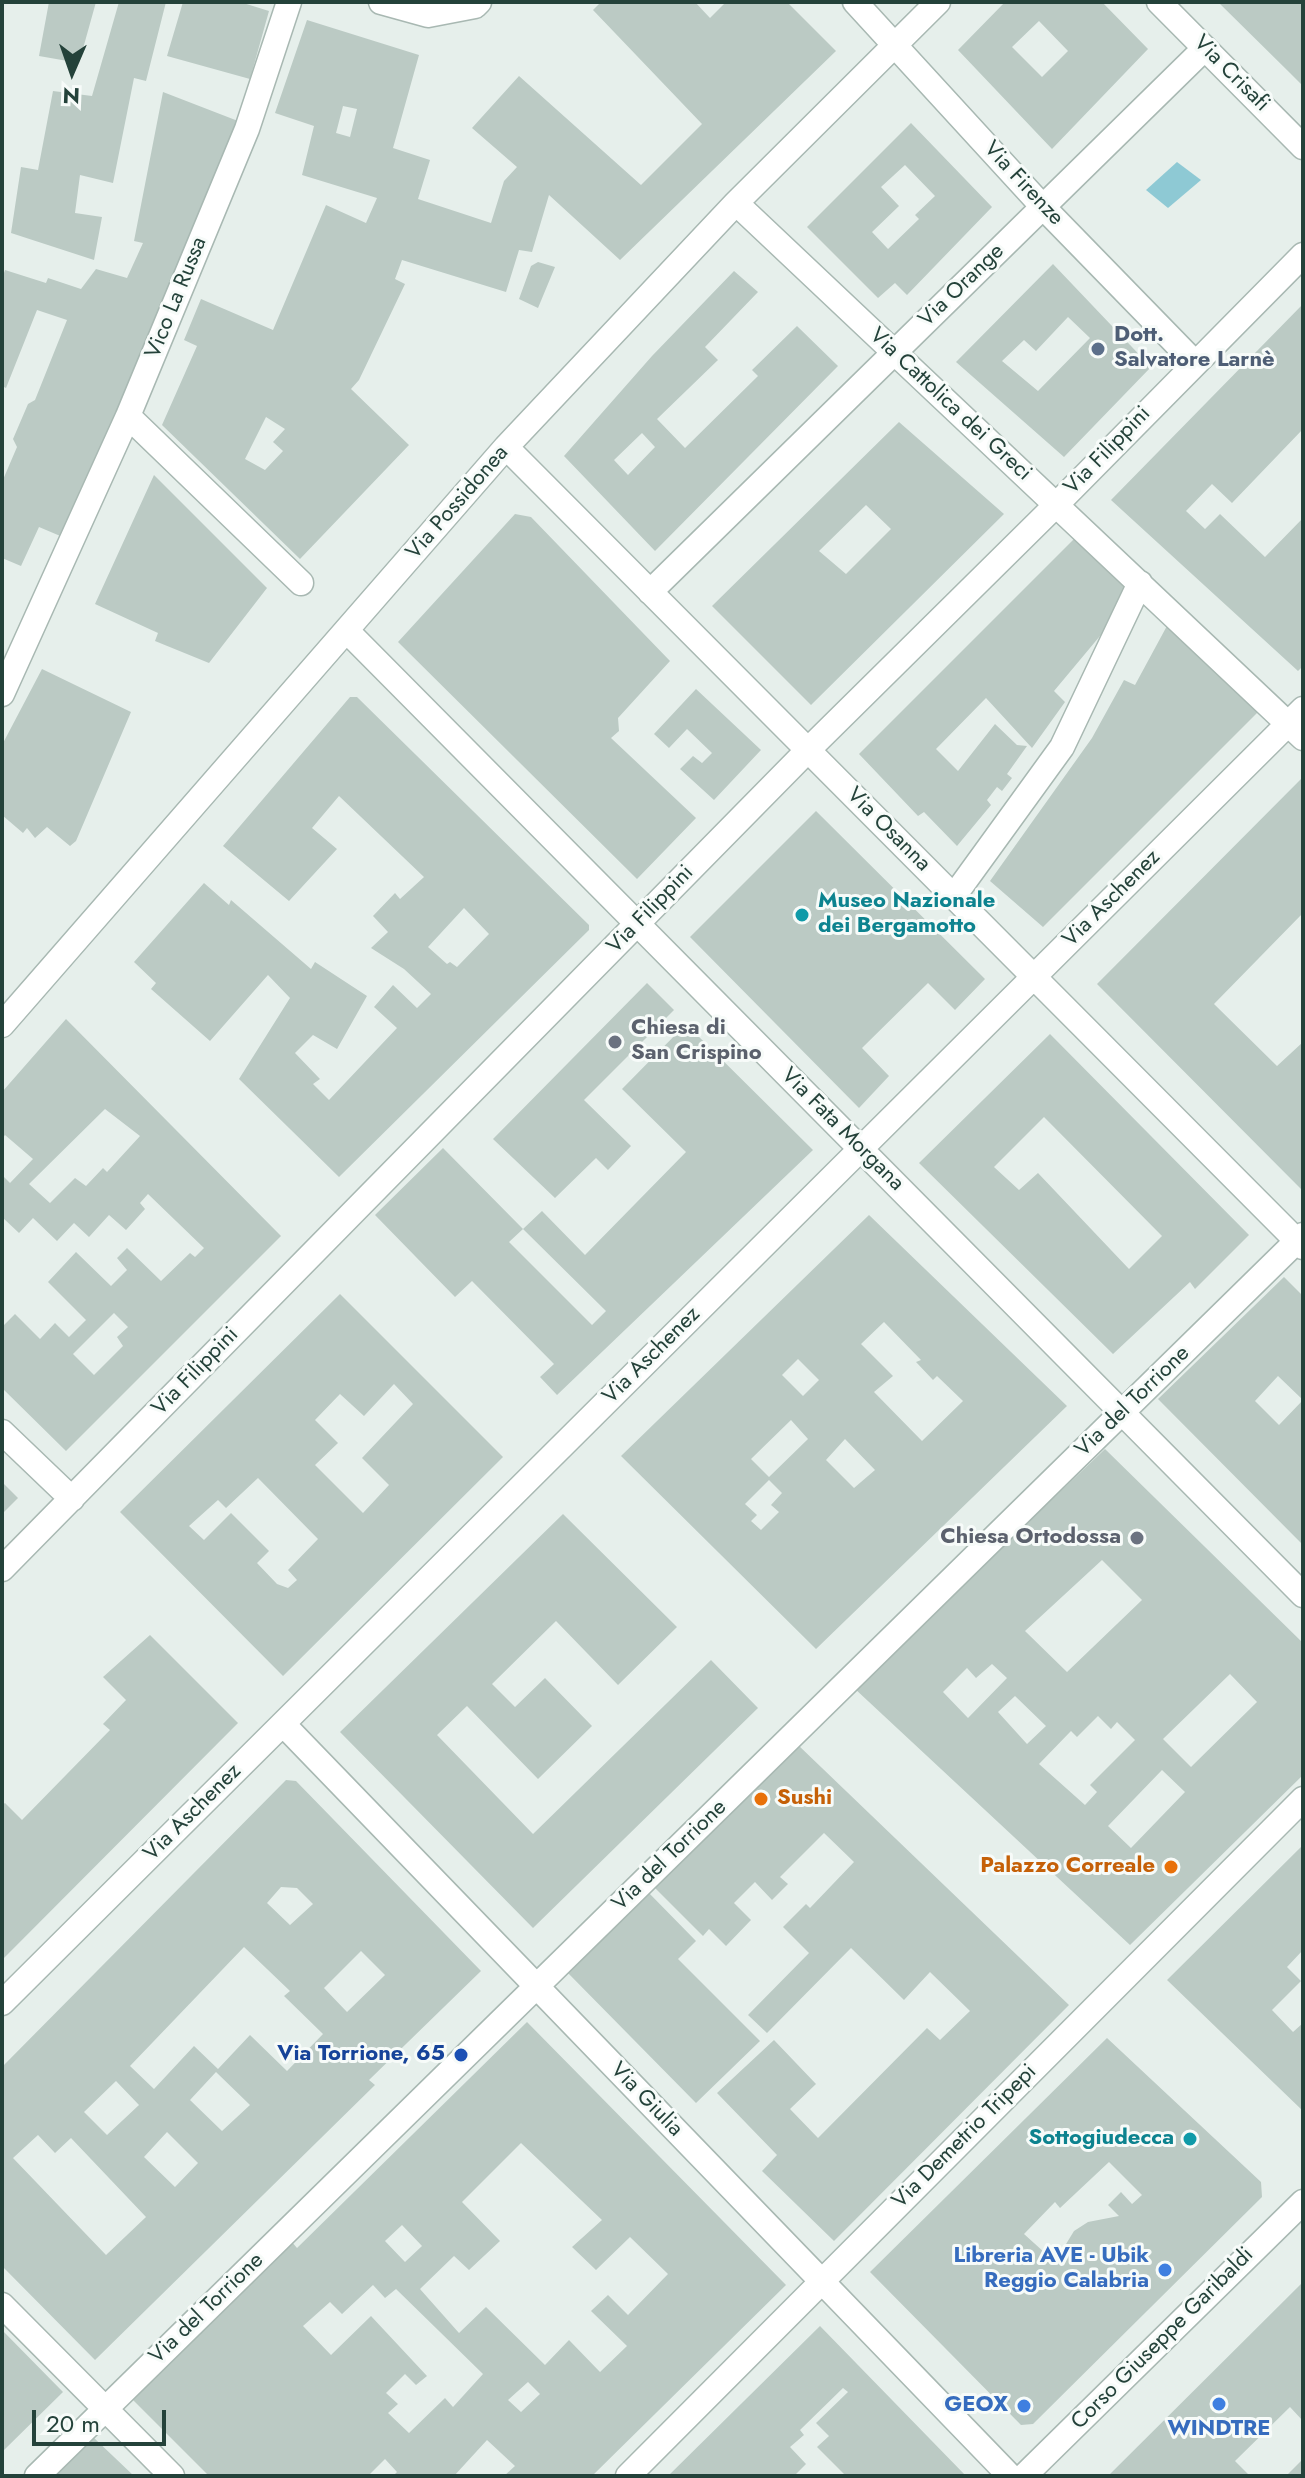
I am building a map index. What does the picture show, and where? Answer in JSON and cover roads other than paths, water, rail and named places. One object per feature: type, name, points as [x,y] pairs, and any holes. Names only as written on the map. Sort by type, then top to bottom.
[{"type":"street","name":"Vico La Russa","points":[[2,694],[128,416],[247,129],[289,2]]},
{"type":"street","points":[[381,2],[428,15],[475,6],[479,2]]},
{"type":"street","name":"Via Firenze","points":[[855,2],[1043,207],[1194,362]]},
{"type":"street","name":"Via Possidonea","points":[[2,1025],[506,447],[736,203],[938,2]]},
{"type":"street","name":"Via Crisafi","points":[[1159,2],[1303,147]]},
{"type":"street","name":"Via Orange","points":[[650,592],[1205,48]]},
{"type":"street","name":"Via Cattolica dei Greci","points":[[736,203],[1140,583],[1298,724]]},
{"type":"street","name":"Via Filippini","points":[[2,1569],[808,750],[1303,255]]},
{"type":"street","points":[[128,416],[301,583]]},
{"type":"street","name":"Via Osanna","points":[[506,447],[1033,977],[1301,1241]]},
{"type":"street","points":[[954,896],[1062,747],[1140,583]]},
{"type":"street","name":"Via Fata Morgana","points":[[347,631],[1303,1595]]},
{"type":"street","name":"Via Aschenez","points":[[2,2003],[1033,977],[1298,724]]},
{"type":"street","name":"Via del Torrione","points":[[37,2476],[1301,1241]]},
{"type":"street","points":[[2,1432],[72,1499]]},
{"type":"street","name":"Via Giulia","points":[[283,1724],[1010,2476]]},
{"type":"street","name":"Via Demetrio Tripepi","points":[[628,2476],[1303,1799]]},
{"type":"street","name":"Corso Giuseppe Garibaldi","points":[[1024,2476],[1303,2202]]},
{"type":"street","points":[[2,2305],[172,2476]]},
{"type":"water","points":[[1177,162],[1201,180],[1168,208],[1146,190]]},
{"type":"place","name":"Dott. Salvatore Larnè","points":[[1098,349]]},
{"type":"place","name":"Museo Nazionale dei Bergamotto","points":[[802,915]]},
{"type":"place","name":"Chiesa di San Crispino","points":[[615,1042]]},
{"type":"place","name":"Chiesa Ortodossa","points":[[1137,1538]]},
{"type":"place","name":"Sushi","points":[[761,1799]]},
{"type":"place","name":"Palazzo Correale","points":[[1171,1867]]},
{"type":"place","name":"Via Torrione, 65","points":[[461,2055]]},
{"type":"place","name":"Sottogiudecca","points":[[1190,2139]]},
{"type":"place","name":"Libreria AVE - Ubik Reggio Calabria","points":[[1165,2270]]},
{"type":"place","name":"WINDTRE","points":[[1219,2404]]},
{"type":"place","name":"GEOX","points":[[1024,2406]]}]
